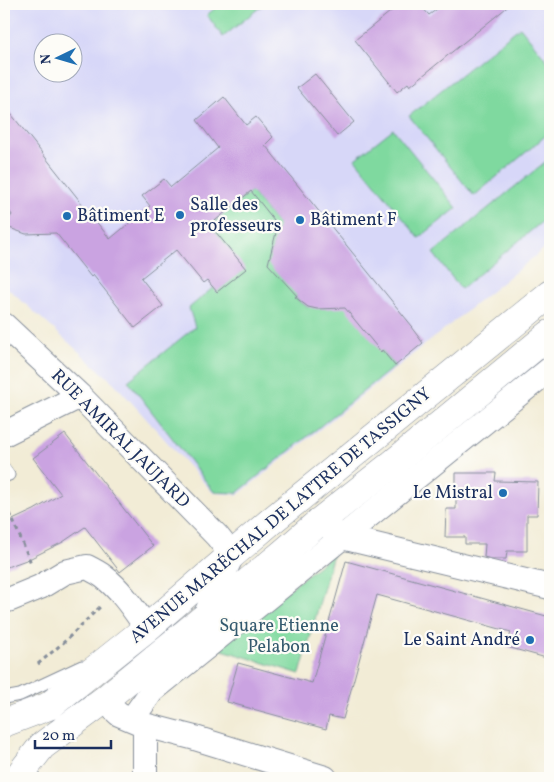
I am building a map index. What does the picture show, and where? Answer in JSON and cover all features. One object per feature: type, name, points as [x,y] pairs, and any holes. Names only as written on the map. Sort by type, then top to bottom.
[{"type":"main road","name":"AVENUE MARÉCHAL DE LATTRE DE TASSIGNY","points":[[4,723],[48,706],[148,628],[270,522],[550,294]]},
{"type":"main road","name":"AVENUE MARÉCHAL DE LATTRE DE TASSIGNY","points":[[17,778],[42,746],[104,700],[550,334]]},
{"type":"street","name":"RUE AMIRAL JAUJARD","points":[[4,325],[80,396],[217,536],[232,555]]},
{"type":"street","points":[[145,778],[139,722],[152,691],[550,368]]},
{"type":"street","points":[[4,434],[80,396]]},
{"type":"street","points":[[319,522],[342,537],[550,587]]},
{"type":"street","points":[[205,616],[232,555]]},
{"type":"street","points":[[4,600],[40,587],[65,572],[87,567],[104,577],[118,590],[148,628]]},
{"type":"street","points":[[104,700],[119,714],[139,722],[325,778]]},
{"type":"lane","points":[[4,468],[9,475],[4,477]]},
{"type":"lane","points":[[4,698],[20,695],[125,646]]},
{"type":"path","points":[[4,513],[9,511],[29,559]]},
{"type":"path","points":[[37,666],[118,590]]},
{"type":"shaded area","points":[[4,4],[550,4],[550,244],[238,495],[213,493],[114,383],[4,285]]},
{"type":"green space","points":[[220,4],[264,4],[223,37],[207,15]]},
{"type":"green space","points":[[520,27],[550,64],[550,132],[474,196],[409,116]]},
{"type":"green space","points":[[393,129],[457,208],[419,238],[355,159]]},
{"type":"green space","points":[[550,158],[550,215],[461,289],[433,253]]},
{"type":"green space","points":[[253,190],[254,195],[292,242],[289,245],[274,242],[271,262],[304,287],[295,298],[308,307],[331,289],[395,366],[237,493],[214,492],[128,381],[195,327],[189,308],[241,264],[210,225]]},
{"type":"green space","name":"Square Etienne Pelabon","points":[[333,554],[300,674],[216,648]]},
{"type":"building","points":[[400,4],[419,4],[429,15],[444,4],[511,4],[410,86],[408,83],[397,92],[355,40]]},
{"type":"building","points":[[315,74],[354,122],[337,136],[297,88]]},
{"type":"building","points":[[224,97],[246,125],[256,117],[273,137],[265,145],[412,326],[423,343],[395,366],[345,308],[317,309],[308,307],[295,297],[297,296],[268,264],[278,225],[251,191],[210,225],[246,269],[217,292],[207,280],[203,283],[176,250],[141,278],[163,306],[135,328],[93,275],[91,277],[56,233],[26,234],[4,226],[12,215],[4,203],[4,105],[110,239],[150,206],[142,196],[164,179],[171,187],[218,148],[197,120]]},
{"type":"building","points":[[65,434],[153,546],[120,572],[85,527],[63,542],[29,559],[4,568],[4,524],[34,510],[61,494],[33,458]]},
{"type":"building","name":"Le Mistral","points":[[456,473],[496,473],[495,481],[538,482],[537,515],[527,515],[527,551],[507,551],[506,559],[491,559],[484,557],[485,544],[465,544],[465,537],[445,537],[446,509],[456,509]]},
{"type":"building","name":"Le Saint André","points":[[346,561],[550,617],[550,659],[507,647],[511,632],[377,595],[343,719],[329,716],[326,729],[227,702],[238,663],[312,683]]},
{"type":"place","name":"Salle des professeurs","points":[[180,215]]},
{"type":"place","name":"Bâtiment E","points":[[67,216]]},
{"type":"place","name":"Bâtiment F","points":[[300,220]]},
{"type":"place","name":"Le Mistral","points":[[503,493]]},
{"type":"place","name":"Le Saint André","points":[[530,640]]}]
